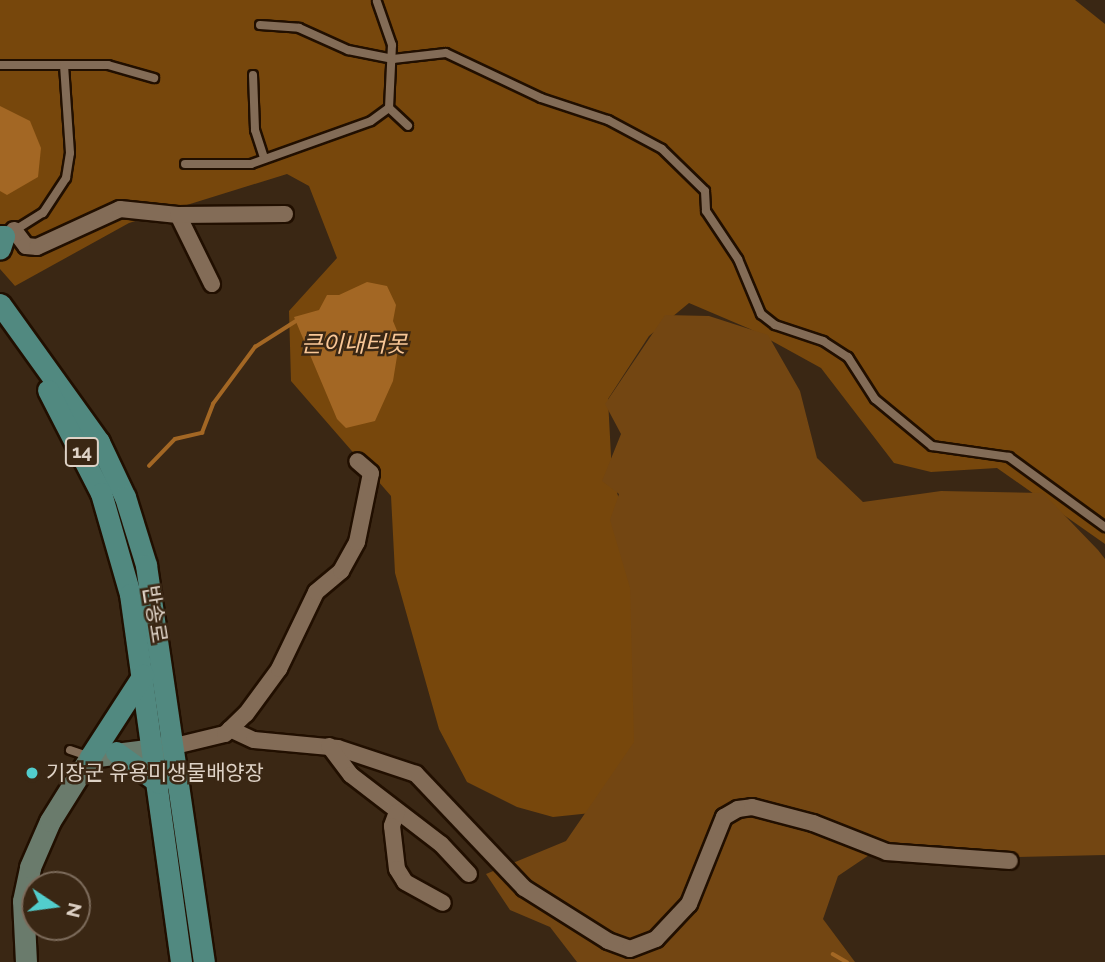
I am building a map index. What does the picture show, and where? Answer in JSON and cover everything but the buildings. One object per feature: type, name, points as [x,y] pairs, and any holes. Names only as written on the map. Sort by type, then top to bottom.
[{"type":"main road","name":"반송로","points":[[0,304],[93,433],[125,497],[151,584],[165,683],[165,747],[159,783],[181,962]]},
{"type":"main road","name":"반송로","points":[[0,327],[33,365],[59,407],[101,493],[130,594],[143,675],[165,747],[204,962]]},
{"type":"main road","points":[[138,644],[149,653],[156,687],[165,683]]},
{"type":"main road","points":[[80,753],[143,675]]},
{"type":"main road","points":[[116,752],[159,783]]},
{"type":"street","points":[[3,238],[37,247],[120,209],[178,215],[285,214]]},
{"type":"street","points":[[178,215],[212,284]]},
{"type":"street","points":[[26,962],[23,901],[30,867],[80,753],[165,747],[220,737],[230,729],[279,669],[316,592],[333,581],[354,550],[372,473],[357,461]]},
{"type":"street","points":[[230,729],[254,740],[329,746],[416,774],[524,888],[608,941],[630,949],[656,939],[689,904],[723,817],[738,809],[752,807],[813,823],[887,852],[1010,861]]},
{"type":"street","points":[[329,746],[351,775],[441,845],[468,874]]},
{"type":"street","points":[[397,812],[392,826],[397,869],[405,882],[443,903]]},
{"type":"lane","points":[[185,164],[236,167],[371,121],[389,108],[393,58],[377,2]]},
{"type":"lane","points":[[260,25],[299,28],[348,50],[393,58],[446,53],[541,98],[608,121],[662,149],[705,191],[706,211],[738,259],[761,314],[775,324],[823,341],[848,357],[875,399],[932,446],[1009,457],[1105,527]]},
{"type":"lane","points":[[0,65],[108,65],[154,78]]},
{"type":"lane","points":[[3,238],[43,213],[66,178],[70,153],[64,65]]},
{"type":"lane","points":[[253,75],[255,130],[264,157]]},
{"type":"lane","points":[[389,108],[408,126]]},
{"type":"shaded area","points":[[0,0],[1075,0],[1105,24],[1105,544],[997,468],[931,472],[894,463],[821,368],[750,329],[689,303],[649,336],[608,399],[612,475],[643,583],[645,753],[620,810],[553,817],[517,807],[467,782],[439,729],[395,573],[391,496],[291,381],[289,311],[337,258],[309,186],[287,174],[129,223],[15,286],[0,269]]},
{"type":"shaded area","points":[[665,315],[709,316],[768,335],[800,391],[817,458],[863,502],[941,491],[1043,493],[1098,550],[1105,559],[1105,855],[1017,857],[939,845],[881,847],[838,876],[823,919],[855,962],[577,962],[550,927],[510,910],[486,874],[566,841],[634,742],[630,588],[610,520],[619,494],[602,481],[621,434],[605,404]]},
{"type":"water","points":[[0,106],[30,121],[41,148],[38,177],[7,195],[0,191]]},
{"type":"water","name":"큰이내터못","points":[[367,282],[387,286],[396,305],[393,321],[400,338],[393,381],[375,421],[346,428],[337,419],[294,317],[319,310],[327,295],[339,295]]},
{"type":"waterway","points":[[149,466],[175,439],[202,433],[213,404],[255,347],[296,321]]},
{"type":"waterway","points":[[833,954],[847,962]]},
{"type":"place","name":"기장군 유용미생물배양장","points":[[32,773]]}]
